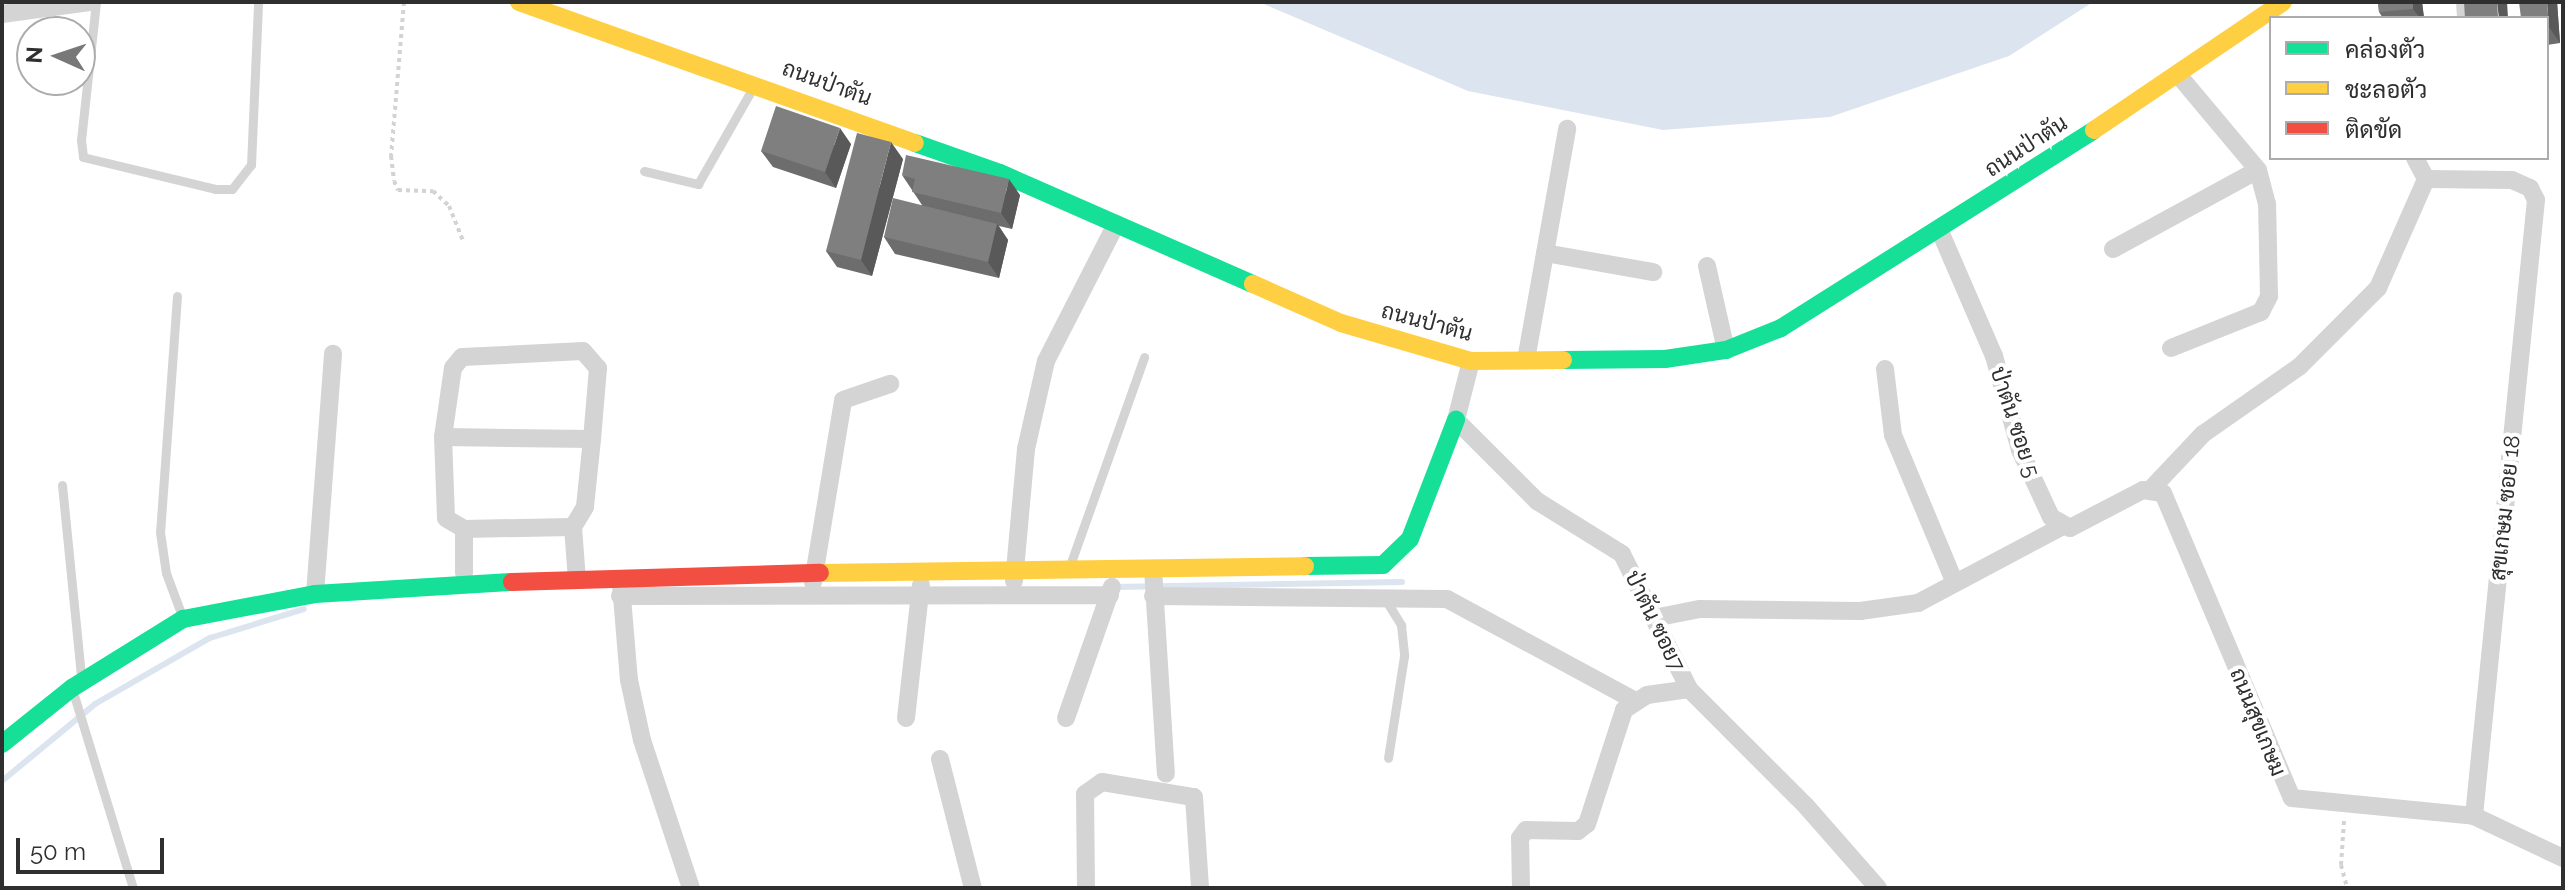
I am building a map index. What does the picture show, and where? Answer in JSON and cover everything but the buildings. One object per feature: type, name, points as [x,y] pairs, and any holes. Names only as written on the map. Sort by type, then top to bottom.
[{"type":"street","points":[[2,14],[94,2]]},
{"type":"street","name":"ถนนป่าตัน","points":[[519,2],[755,83],[1000,173],[1341,323],[1471,361],[1665,359],[1726,350],[1781,328],[2179,76],[2283,2]]},
{"type":"street","points":[[2171,348],[2261,312],[2269,296],[2267,204],[2258,170],[2179,76]]},
{"type":"street","points":[[1526,360],[1567,129]]},
{"type":"street","points":[[1654,618],[1700,609],[1860,611],[1918,603],[2061,527],[2070,528],[2147,490],[2203,434],[2300,366],[2378,288],[2426,179],[2416,160]]},
{"type":"street","points":[[2113,249],[2258,170]]},
{"type":"street","name":"สุขเกษม ซอย 18","points":[[2426,179],[2512,180],[2530,188],[2536,200],[2474,816]]},
{"type":"street","points":[[1010,595],[1018,571],[1026,449],[1046,361],[1116,224]]},
{"type":"street","name":"ป่าตัน ซอย 5","points":[[1939,229],[1994,356],[2020,450],[2041,499],[2061,527]]},
{"type":"street","points":[[1545,253],[1653,272]]},
{"type":"street","points":[[1707,266],[1726,350]]},
{"type":"street","points":[[573,527],[464,529],[446,518],[443,437],[453,368],[462,357],[583,351],[598,368],[585,507],[573,527],[577,580]]},
{"type":"street","points":[[315,594],[333,354]]},
{"type":"street","points":[[2,744],[77,685],[183,619],[315,594],[622,576],[923,575],[1383,565],[1410,539],[1456,420],[1471,361]]},
{"type":"street","points":[[1885,369],[1893,435],[1955,583]]},
{"type":"street","points":[[813,596],[813,574],[843,400],[890,384]]},
{"type":"street","name":"ป่าตัน ซอย7","points":[[1456,420],[1537,501],[1622,554],[1689,689],[1806,806],[1878,888]]},
{"type":"street","points":[[443,437],[592,439]]},
{"type":"street","name":"ถนนสุขเกษม","points":[[2147,490],[2168,500],[2289,793],[2297,801],[2474,816],[2563,858]]},
{"type":"street","points":[[464,529],[464,573]]},
{"type":"street","points":[[1383,565],[1384,597]]},
{"type":"street","points":[[1238,567],[1240,596]]},
{"type":"street","points":[[1153,569],[1166,774]]},
{"type":"street","points":[[1066,718],[1119,570]]},
{"type":"street","points":[[906,718],[923,575]]},
{"type":"street","points":[[622,576],[620,596],[629,680],[642,740],[691,888]]},
{"type":"street","points":[[620,596],[1110,595]]},
{"type":"street","points":[[1153,596],[1447,599],[1634,700]]},
{"type":"street","points":[[1521,888],[1520,838],[1526,830],[1578,831],[1587,824],[1624,710],[1634,700],[1689,689]]},
{"type":"street","points":[[940,759],[973,888]]},
{"type":"street","points":[[1086,888],[1085,794],[1102,782],[1194,797],[1200,888]]},
{"type":"lane","points":[[94,2],[81,140],[83,157],[232,189],[251,165],[258,2]]},
{"type":"lane","points":[[644,171],[698,184],[755,83]]},
{"type":"lane","points":[[177,296],[160,532],[166,573],[183,619]]},
{"type":"lane","points":[[1068,570],[1144,357]]},
{"type":"lane","points":[[62,485],[79,713],[133,888]]},
{"type":"lane","points":[[1384,597],[1401,625],[1404,656],[1388,758]]},
{"type":"path","points":[[404,2],[391,156],[394,181],[398,190],[433,191],[449,206],[463,241]]},
{"type":"path","points":[[2345,803],[2341,865],[2347,888]]},
{"type":"shaded area","points":[[1259,2],[2093,2],[2009,56],[1830,117],[1663,130],[1468,91]]},
{"type":"waterway","points":[[1114,587],[1402,582]]},
{"type":"waterway","points":[[2,781],[95,704],[210,638],[304,609]]},
{"type":"traffic: fast","points":[[1563,360],[1665,359],[1726,350],[1781,328],[2094,130]]},
{"type":"traffic: fast","points":[[915,143],[1000,173],[1253,284]]},
{"type":"traffic: fast","points":[[1305,566],[1383,565],[1410,539],[1456,420]]},
{"type":"traffic: fast","points":[[2,744],[72,688],[183,619],[315,594],[512,582]]},
{"type":"traffic: slow","points":[[519,2],[915,143]]},
{"type":"traffic: slow","points":[[2094,130],[2283,2]]},
{"type":"traffic: slow","points":[[1253,284],[1341,323],[1471,361],[1563,360]]},
{"type":"traffic: slow","points":[[820,573],[1305,566]]},
{"type":"traffic: jam","points":[[512,582],[820,573]]}]
